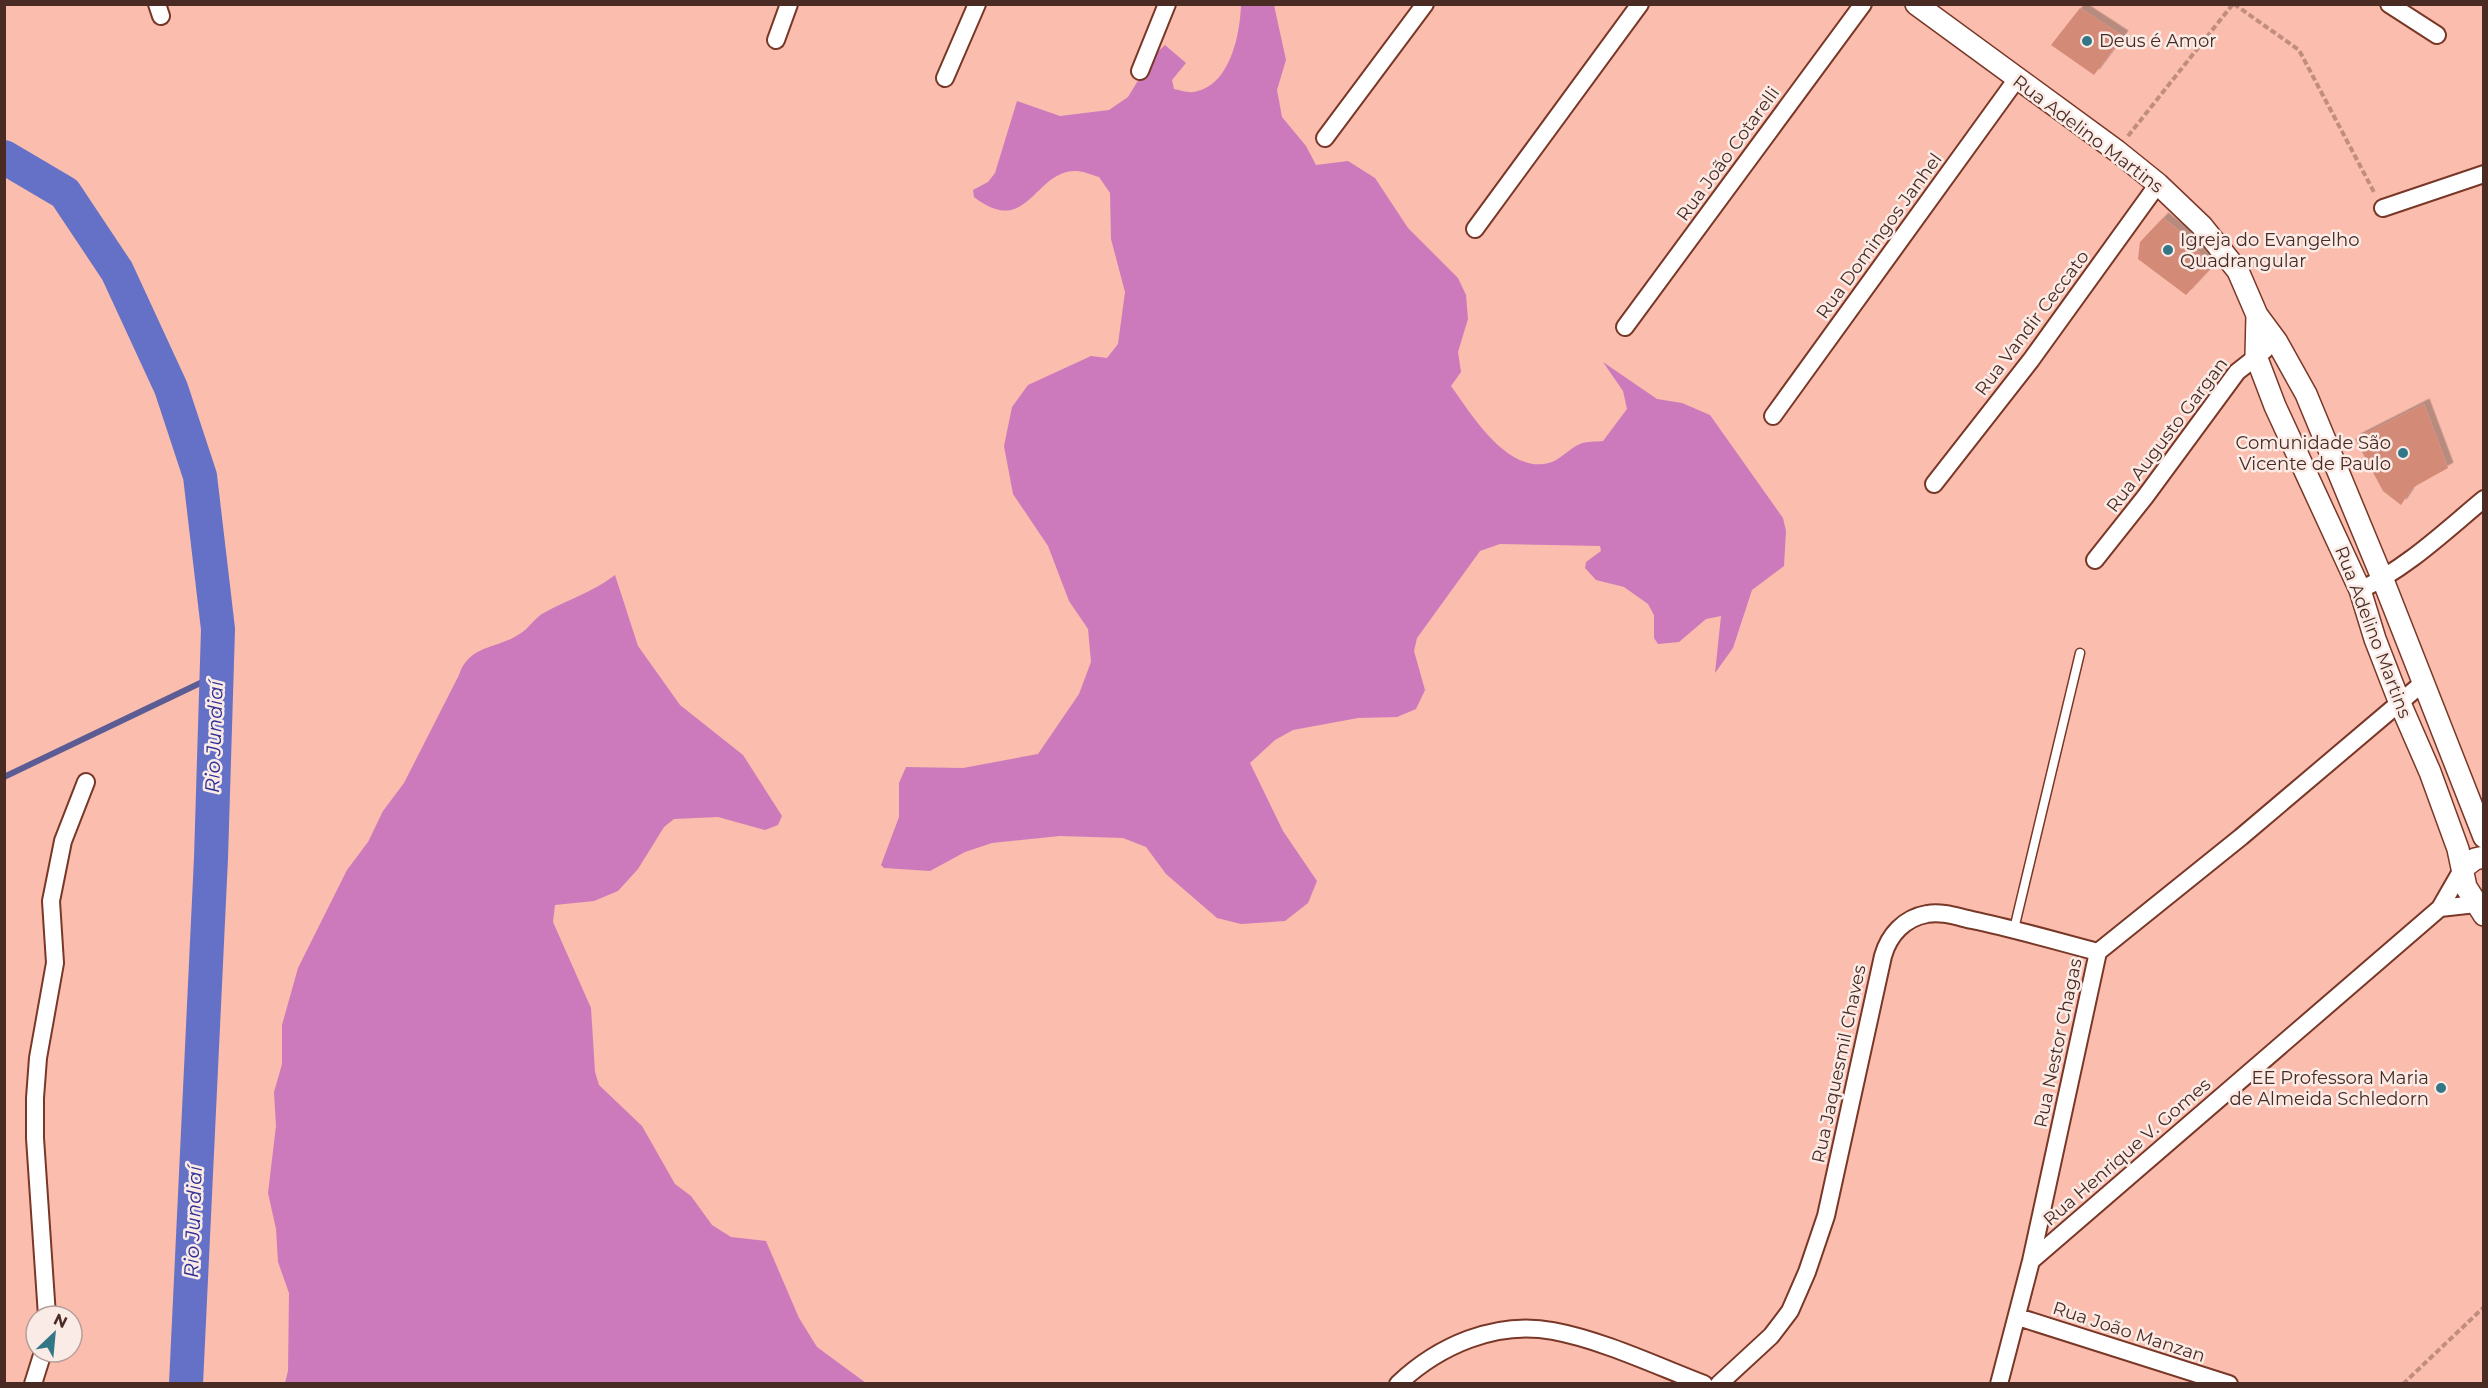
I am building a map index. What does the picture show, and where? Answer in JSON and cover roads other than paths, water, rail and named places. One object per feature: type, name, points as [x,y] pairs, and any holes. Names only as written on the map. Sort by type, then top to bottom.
[{"type":"street","points":[[776,40],[789,4]]},
{"type":"street","points":[[945,78],[977,4]]},
{"type":"street","points":[[1140,71],[1167,4]]},
{"type":"street","points":[[1325,138],[1425,4]]},
{"type":"street","points":[[1475,229],[1640,4]]},
{"type":"street","name":"Rua João Cotarelli","points":[[1625,327],[1863,4]]},
{"type":"street","name":"Rua Adelino Martins","points":[[1916,4],[2016,80],[2117,151],[2158,184],[2202,226],[2238,271],[2258,315],[2277,342],[2306,394],[2424,682],[2484,837]]},
{"type":"street","points":[[2391,5],[2437,35]]},
{"type":"street","name":"Rua Domingos Janhel","points":[[1773,416],[2016,80]]},
{"type":"street","points":[[2383,208],[2484,174]]},
{"type":"street","name":"Rua Vandir Ceccato","points":[[1934,484],[2031,360],[2158,184]]},
{"type":"street","name":"Rua Adelino Martins","points":[[2258,315],[2256,356],[2276,406],[2360,590],[2398,701],[2430,772],[2463,868],[2466,887],[2481,907]]},
{"type":"street","name":"Rua Augusto Gargan","points":[[2095,560],[2145,497],[2237,372],[2277,342]]},
{"type":"street","points":[[2360,590],[2383,580],[2484,499]]},
{"type":"street","name":"Rua Nestor Chagas","points":[[1999,1383],[2031,1261],[2098,952],[2241,837],[2398,701],[2424,682]]},
{"type":"street","points":[[46,1304],[35,1098],[38,1058],[55,963],[51,901],[63,841],[86,782]]},
{"type":"street","points":[[2463,868],[2475,859],[2484,857]]},
{"type":"street","name":"Rua Henrique V. Gomes","points":[[2031,1261],[2439,908],[2463,868]]},
{"type":"street","points":[[2439,908],[2481,907]]},
{"type":"street","name":"Rua Jaquesmil Chaves","points":[[1719,1383],[1771,1335],[1784,1319],[1790,1311],[1807,1272],[1826,1216],[1883,956],[1891,937],[1905,922],[1927,914],[1939,913],[2014,929],[2098,952]]},
{"type":"street","name":"Rua João Manzan","points":[[2018,1317],[2229,1383]]},
{"type":"street","points":[[1398,1383],[1421,1364],[1448,1347],[1488,1333],[1531,1329],[1552,1330],[1587,1340],[1704,1383]]},
{"type":"street","points":[[33,1383],[39,1364]]},
{"type":"lane","points":[[2014,929],[2080,653]]},
{"type":"waterway","name":"Rio Jundiaí","points":[[4,157],[65,193],[117,271],[171,388],[200,476],[218,629],[211,858],[186,1384]]},
{"type":"waterway","points":[[4,777],[217,675]]},
{"type":"place","name":"Deus é Amor","points":[[2087,41]]},
{"type":"place","name":"Igreja do Evangelho Quadrangular","points":[[2168,250]]},
{"type":"place","name":"Comunidade São Vicente de Paulo","points":[[2403,453]]},
{"type":"place","name":"EE Professora Maria de Almeida Schledorn","points":[[2441,1088]]}]
